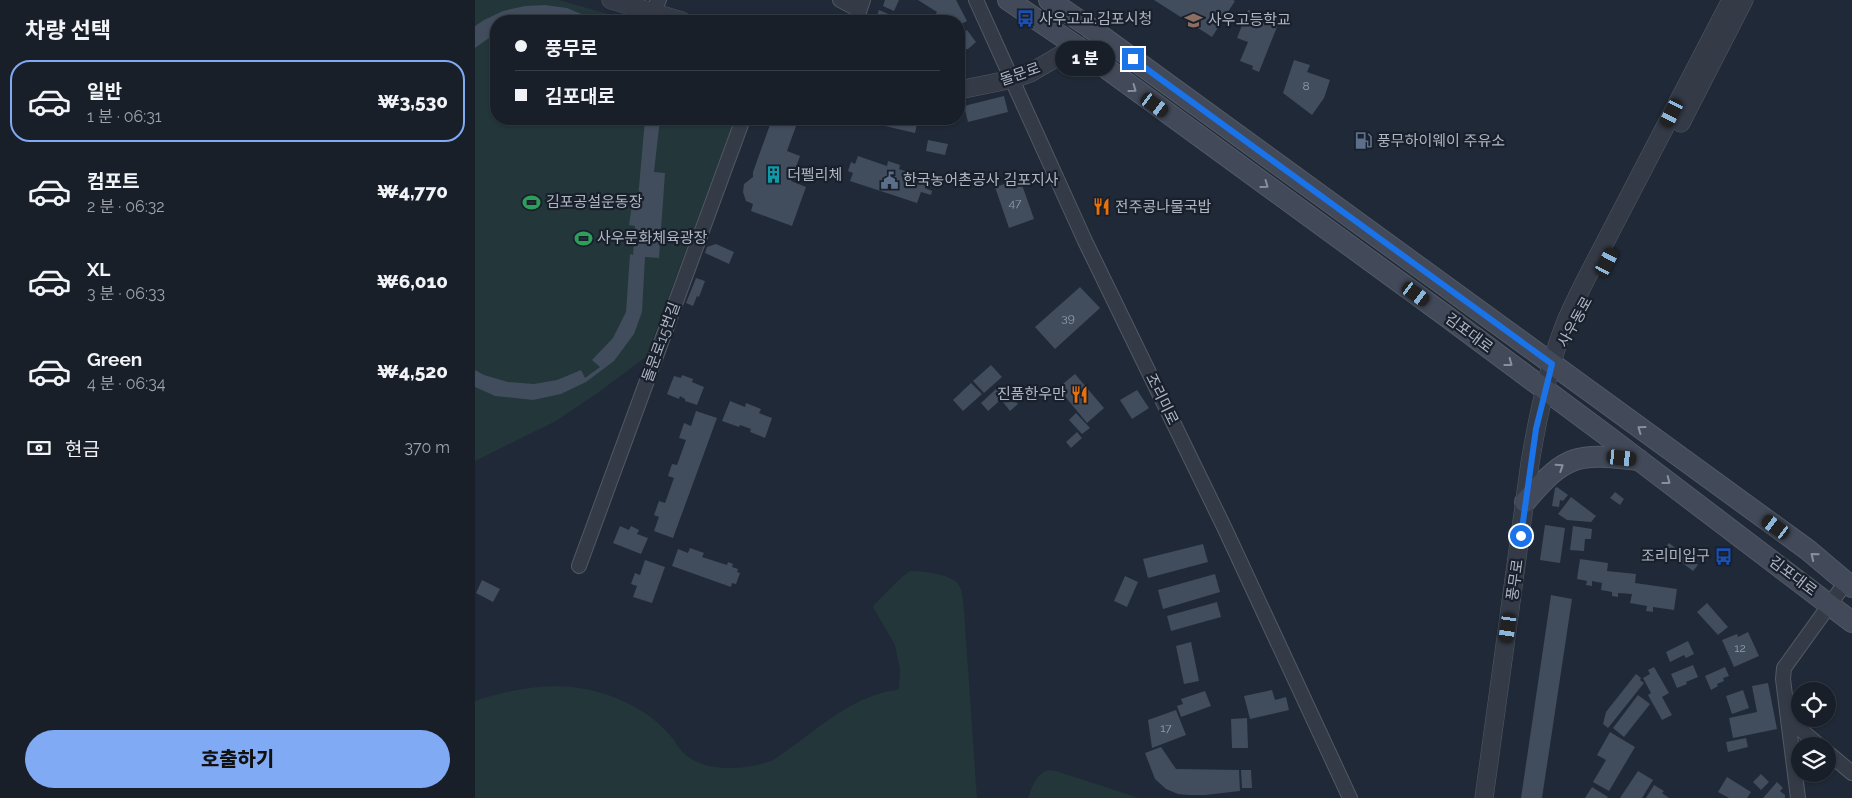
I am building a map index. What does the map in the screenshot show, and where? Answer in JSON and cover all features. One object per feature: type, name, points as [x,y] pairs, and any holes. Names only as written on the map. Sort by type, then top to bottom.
[{"type":"main road","name":"김포대로","points":[[1008,0],[1076,46],[1545,390],[1852,622]]},
{"type":"main road","name":"김포대로","points":[[1049,0],[1089,27],[1808,550],[1849,584]]},
{"type":"main road","points":[[1057,0],[1089,27]]},
{"type":"main road","points":[[1525,502],[1546,477],[1558,467],[1570,461],[1585,457],[1604,456],[1639,460]]},
{"type":"street","points":[[611,0],[655,6],[671,15]]},
{"type":"street","points":[[841,0],[859,10]]},
{"type":"street","name":"조리미로","points":[[976,0],[1085,241],[1225,529],[1349,798]]},
{"type":"street","name":"사우동로","points":[[1552,364],[1566,321],[1586,280],[1731,0]]},
{"type":"street","name":"사우동로","points":[[1552,364],[1707,74],[1744,0]]},
{"type":"street","name":"돌문로","points":[[965,89],[1013,79],[1046,65],[1076,46]]},
{"type":"street","name":"돌문로15번길","points":[[579,566],[741,125]]},
{"type":"street","name":"풍무로","points":[[1483,798],[1536,429],[1552,364]]},
{"type":"street","points":[[1798,798],[1783,679],[1784,668],[1830,604],[1849,584]]},
{"type":"street","points":[[1788,719],[1809,737]]},
{"type":"street","points":[[1836,760],[1852,773]]},
{"type":"shaded area","name":"사우문화체육광장","points":[[475,0],[559,0],[612,15],[490,15],[490,125],[733,125],[646,357],[556,421],[475,461]]},
{"type":"shaded area","points":[[910,571],[945,576],[957,583],[961,590],[977,798],[475,798],[475,701],[517,690],[538,687],[580,688],[600,692],[620,700],[649,716],[666,731],[684,753],[694,761],[705,765],[740,768],[773,760],[847,708],[880,693],[899,688],[900,670],[895,645],[873,607]]},
{"type":"shaded area","points":[[1049,770],[1139,798],[1028,798],[1038,777]]},
{"type":"building","points":[[885,0],[899,0],[894,11],[883,6]]},
{"type":"building","points":[[918,0],[956,0],[964,15],[935,15],[937,12]]},
{"type":"building","points":[[1154,0],[1233,0],[1235,1],[1212,37]]},
{"type":"building","points":[[545,5],[567,8],[584,15],[495,15],[525,6]]},
{"type":"building","points":[[879,10],[890,15],[877,15]]},
{"type":"building","points":[[1248,10],[1279,22],[1259,72],[1252,69],[1253,66],[1240,61],[1248,42],[1237,38]]},
{"type":"building","points":[[490,17],[490,37],[475,48],[475,26]]},
{"type":"building","points":[[967,30],[976,42],[965,49],[965,32]]},
{"type":"building","points":[[1294,60],[1310,65],[1307,72],[1330,80],[1324,98],[1312,115],[1283,93]]},
{"type":"building","points":[[1004,96],[1008,112],[968,122],[965,106]]},
{"type":"building","points":[[644,125],[659,125],[654,172],[665,173],[659,258],[645,257],[642,312],[634,334],[614,361],[586,382],[561,394],[533,400],[495,396],[475,387],[475,370],[484,375],[508,382],[534,384],[557,380],[581,370],[585,378],[600,367],[592,360],[613,338],[626,312],[630,254],[633,255],[635,226],[629,225],[633,198],[638,198]]},
{"type":"building","name":"더펠리체","points":[[770,125],[796,126],[787,151],[800,156],[791,181],[806,187],[792,226],[751,211],[753,204],[746,201],[743,192],[744,184],[753,177],[753,172]]},
{"type":"building","points":[[881,125],[917,125],[915,133]]},
{"type":"building","points":[[928,140],[948,144],[945,155],[926,151]]},
{"type":"building","name":"한국농어촌공사 김포지사","points":[[858,156],[887,166],[888,161],[900,165],[899,169],[928,179],[925,188],[932,191],[931,195],[921,192],[917,203],[850,181],[853,173],[848,171],[851,162],[855,164]]},
{"type":"building","points":[[1020,179],[1034,219],[1009,228],[995,187]]},
{"type":"building","points":[[716,244],[734,252],[729,264],[705,253],[707,247]]},
{"type":"building","points":[[696,278],[705,281],[699,297],[697,296],[693,306],[686,303]]},
{"type":"building","points":[[1080,287],[1100,308],[1055,349],[1035,327]]},
{"type":"building","points":[[991,365],[1002,377],[984,393],[973,381]]},
{"type":"building","points":[[1075,374],[1104,408],[1087,423],[1058,388]]},
{"type":"building","points":[[682,375],[693,379],[692,382],[704,387],[697,405],[685,401],[680,396],[679,399],[667,394],[674,376],[681,378]]},
{"type":"building","points":[[971,383],[982,394],[963,411],[953,400]]},
{"type":"building","points":[[997,388],[1004,397],[988,411],[981,403]]},
{"type":"building","points":[[1137,390],[1149,408],[1132,419],[1120,400]]},
{"type":"building","points":[[1009,394],[1018,404],[1010,411],[1002,401]]},
{"type":"building","points":[[730,401],[745,407],[746,403],[761,409],[759,413],[772,418],[765,438],[750,432],[751,429],[722,421]]},
{"type":"building","points":[[696,411],[717,418],[673,538],[654,531],[659,517],[654,515],[659,501],[665,503],[674,478],[668,476],[672,464],[677,465],[686,440],[679,438],[684,423],[691,426]]},
{"type":"building","points":[[1076,413],[1090,428],[1082,434],[1069,420]]},
{"type":"building","points":[[1077,432],[1082,438],[1071,448],[1066,442]]},
{"type":"building","points":[[1557,487],[1568,495],[1563,501],[1560,500],[1559,507],[1552,506],[1555,488]]},
{"type":"building","points":[[1615,492],[1624,499],[1620,505],[1610,498]]},
{"type":"building","points":[[1571,497],[1596,516],[1591,522],[1567,520],[1558,514]]},
{"type":"building","points":[[1545,525],[1565,528],[1560,563],[1540,560]]},
{"type":"building","points":[[620,526],[629,530],[631,526],[639,530],[637,534],[648,538],[641,554],[613,543]]},
{"type":"building","points":[[1573,526],[1592,529],[1591,539],[1585,539],[1584,551],[1570,550]]},
{"type":"building","points":[[1669,543],[1698,565],[1693,571],[1664,549]]},
{"type":"building","points":[[1203,544],[1208,562],[1148,578],[1143,559]]},
{"type":"building","points":[[690,548],[704,553],[702,557],[727,565],[728,562],[733,564],[732,567],[738,569],[737,572],[740,573],[736,584],[732,583],[731,587],[672,566],[678,549],[688,553]]},
{"type":"building","points":[[1580,559],[1608,563],[1607,571],[1636,574],[1635,583],[1677,589],[1674,610],[1653,607],[1653,612],[1646,611],[1647,606],[1630,603],[1632,594],[1618,593],[1618,597],[1612,596],[1612,592],[1601,590],[1602,583],[1592,581],[1592,586],[1586,585],[1587,581],[1577,579]]},
{"type":"building","points":[[645,560],[665,567],[652,603],[633,597],[637,586],[631,584],[635,573],[640,575]]},
{"type":"building","points":[[1215,574],[1220,592],[1163,609],[1158,590]]},
{"type":"building","points":[[1125,576],[1138,582],[1127,607],[1114,601]]},
{"type":"building","points":[[482,580],[500,589],[493,602],[476,593]]},
{"type":"building","points":[[1551,595],[1572,599],[1542,798],[1521,798]]},
{"type":"building","points":[[1217,602],[1221,617],[1171,631],[1167,616]]},
{"type":"building","points":[[1707,603],[1728,627],[1718,635],[1697,612]]},
{"type":"building","points":[[1748,632],[1759,656],[1734,667],[1722,640],[1737,634],[1738,637]]},
{"type":"building","points":[[1688,641],[1694,654],[1686,658],[1684,655],[1670,662],[1666,652]]},
{"type":"building","points":[[1191,642],[1199,681],[1184,684],[1176,646]]},
{"type":"building","points":[[1693,665],[1698,677],[1677,688],[1671,674]]},
{"type":"building","points":[[1654,667],[1669,693],[1662,697],[1672,715],[1662,720],[1648,695],[1651,693],[1643,678],[1650,674],[1648,670]]},
{"type":"building","points":[[1725,667],[1729,676],[1723,678],[1724,681],[1717,684],[1718,686],[1711,690],[1705,676]]},
{"type":"building","points":[[1636,674],[1644,683],[1608,728],[1603,724],[1606,712]]},
{"type":"building","points":[[1768,683],[1777,729],[1733,738],[1729,718],[1757,712],[1752,686]]},
{"type":"building","points":[[1272,690],[1275,700],[1286,697],[1289,710],[1250,719],[1244,696]]},
{"type":"building","points":[[1743,690],[1749,708],[1732,714],[1726,696]]},
{"type":"building","points":[[1205,691],[1211,706],[1181,717],[1177,706],[1183,704],[1181,699]]},
{"type":"building","points":[[1638,695],[1650,704],[1624,737],[1613,728]]},
{"type":"building","points":[[1176,710],[1186,735],[1152,748],[1148,720]]},
{"type":"building","points":[[1247,718],[1248,748],[1232,748],[1231,719]]},
{"type":"building","points":[[1610,732],[1635,747],[1609,791],[1593,782],[1606,760],[1597,755]]},
{"type":"building","points":[[1746,738],[1748,747],[1728,752],[1726,742]]},
{"type":"building","points":[[1161,747],[1176,769],[1239,770],[1240,791],[1189,795],[1178,794],[1166,789],[1155,779],[1145,753]]},
{"type":"building","points":[[1241,770],[1251,770],[1252,788],[1242,788]]},
{"type":"building","points":[[1638,771],[1653,780],[1642,798],[1620,798]]},
{"type":"building","points":[[1761,774],[1769,782],[1761,790],[1753,782]]},
{"type":"building","points":[[1727,777],[1751,792],[1747,798],[1729,798],[1718,792]]},
{"type":"building","points":[[1777,782],[1783,788],[1780,791],[1785,795],[1785,798],[1763,798]]},
{"type":"building","points":[[1654,785],[1664,791],[1662,793],[1669,798],[1646,798]]},
{"type":"building","points":[[1592,787],[1608,797],[1585,798]]},
{"type":"place","name":"사우고교.김포시청","points":[[1025,19]]},
{"type":"place","name":"사우고등학교","points":[[1194,20]]},
{"type":"place","name":"풍무하이웨이 주유소","points":[[1363,141]]},
{"type":"place","name":"더펠리체","points":[[773,175]]},
{"type":"place","name":"한국농어촌공사 김포지사","points":[[889,180]]},
{"type":"place","name":"김포공설운동장","points":[[532,202]]},
{"type":"place","name":"전주콩나물국밥","points":[[1101,207]]},
{"type":"place","name":"사우문화체육광장","points":[[583,238]]},
{"type":"place","name":"진품한우만","points":[[1080,394]]},
{"type":"place","name":"조리미입구","points":[[1724,556]]},
{"type":"route","points":[[1133,59],[1552,364],[1536,429],[1521,536]]}]
